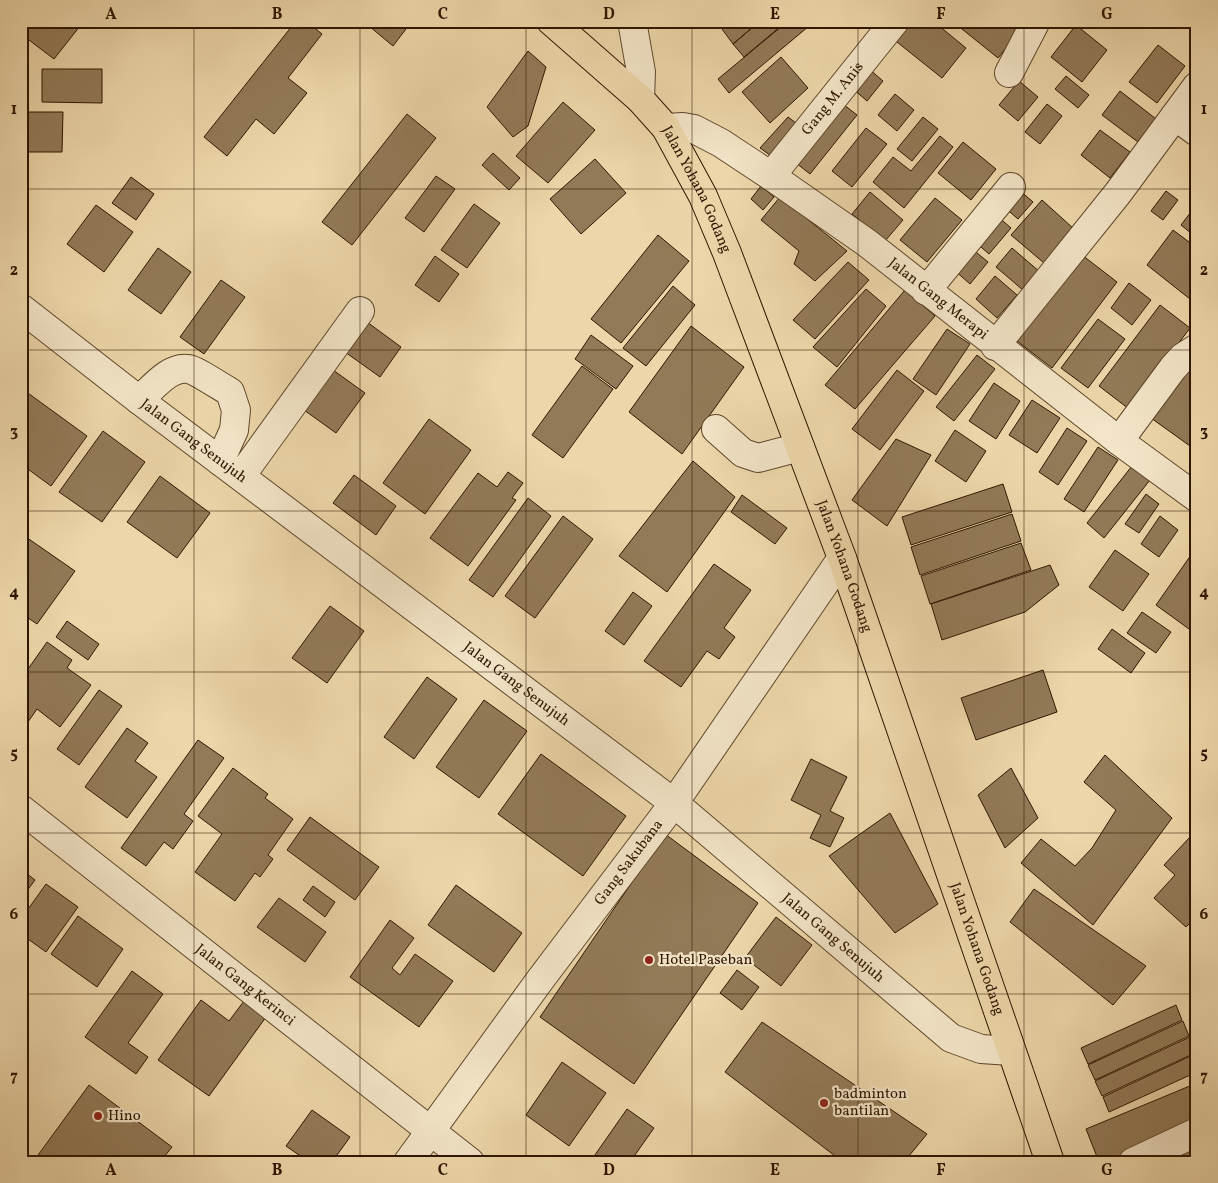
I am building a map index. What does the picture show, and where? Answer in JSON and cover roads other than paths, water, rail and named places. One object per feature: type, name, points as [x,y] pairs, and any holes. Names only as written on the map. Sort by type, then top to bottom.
[{"type":"main road","name":"Jalan Yohana Godang","points":[[551,21],[640,99],[666,128],[703,196],[727,253],[842,558],[1050,1162]]},
{"type":"street","points":[[632,21],[641,72],[640,99]]},
{"type":"street","name":"Gang M. Anis","points":[[771,176],[895,21]]},
{"type":"street","points":[[1010,73],[1036,21]]},
{"type":"street","points":[[995,346],[1118,193],[1197,86]]},
{"type":"street","points":[[1175,116],[1197,132]]},
{"type":"street","name":"Jalan Gang Merapi","points":[[666,128],[683,127],[694,129],[721,143],[771,176],[867,244],[995,346],[1197,498]]},
{"type":"street","points":[[926,291],[1010,187]]},
{"type":"street","name":"Jalan Gang Senujuh","points":[[21,308],[230,469],[674,803],[950,1038],[981,1049],[1011,1051]]},
{"type":"street","points":[[230,469],[360,311]]},
{"type":"street","points":[[1119,441],[1173,368],[1183,357],[1197,348]]},
{"type":"street","points":[[140,400],[166,376],[176,370],[189,368],[230,392],[236,410],[230,469]]},
{"type":"street","points":[[716,429],[743,452],[758,458],[800,447]]},
{"type":"street","name":"Gang Sakubana","points":[[408,1162],[540,980],[674,803],[842,558]]},
{"type":"street","name":"Jalan Gang Kerinci","points":[[21,809],[470,1162]]},
{"type":"street","points":[[1133,1162],[1197,1132]]},
{"type":"place","name":"Hotel Paseban","points":[[649,960]]},
{"type":"place","name":"badminton bantilan","points":[[824,1103]]},
{"type":"place","name":"Hino","points":[[98,1116]]}]
